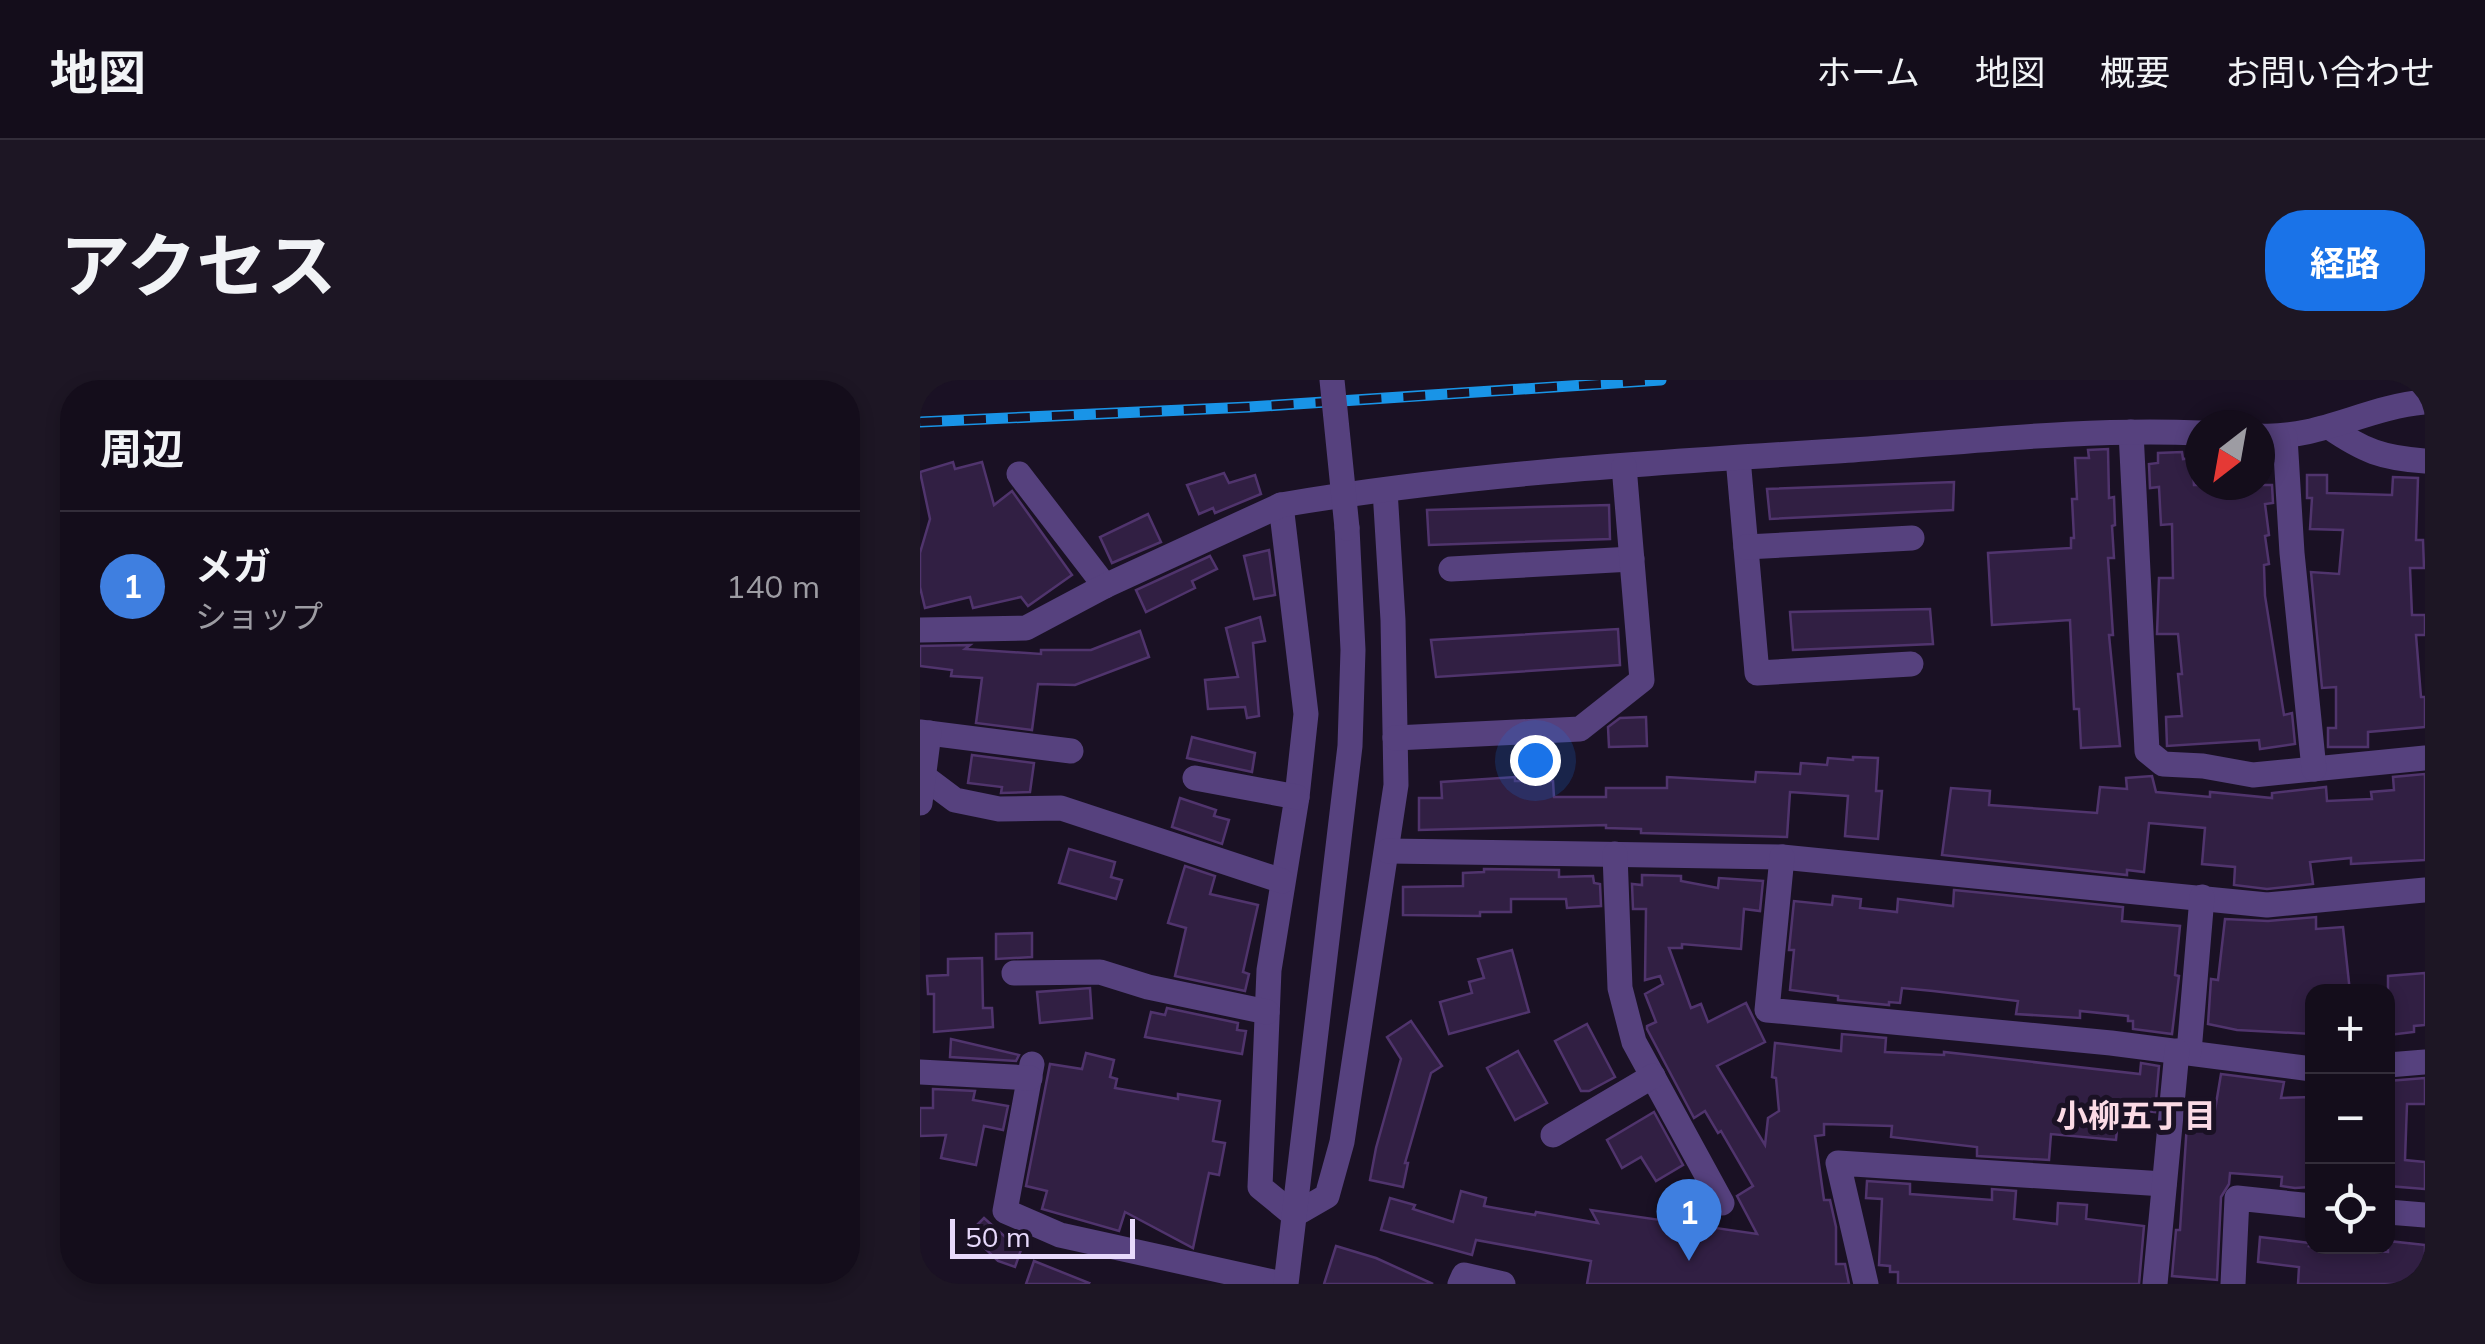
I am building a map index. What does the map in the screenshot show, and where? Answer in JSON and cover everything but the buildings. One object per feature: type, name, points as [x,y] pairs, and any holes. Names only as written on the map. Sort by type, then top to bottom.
[{"type":"street","points":[[920,1072],[1031,1071],[1005,1211],[1060,1235],[1284,1284],[1350,746],[1353,650],[1347,528],[1332,380]]},
{"type":"street","points":[[2275,436],[2328,428],[2365,414],[2425,402]]},
{"type":"street","points":[[2328,428],[2366,452],[2391,459],[2425,460]]},
{"type":"street","points":[[2131,432],[2147,752],[2163,764],[2253,775],[2425,758]]},
{"type":"street","points":[[920,630],[1026,628],[1104,586],[1280,505],[1385,490],[1624,466],[2131,432],[2185,433]]},
{"type":"street","points":[[2275,454],[2292,553],[2314,769]]},
{"type":"street","points":[[1738,458],[1758,673],[1911,664]]},
{"type":"street","points":[[1395,738],[1580,729],[1642,680],[1624,466]]},
{"type":"street","points":[[1019,474],[1104,586]]},
{"type":"street","points":[[1294,1215],[1326,1196],[1342,1142],[1388,851],[1396,785],[1393,620],[1385,490]]},
{"type":"street","points":[[1280,505],[1306,714],[1269,970],[1260,1186],[1294,1215]]},
{"type":"street","points":[[1746,547],[1912,538]]},
{"type":"street","points":[[1451,568],[1632,559]]},
{"type":"street","points":[[920,803],[924,733],[1071,751]]},
{"type":"street","points":[[924,776],[956,800],[998,809],[1061,808],[1282,881]]},
{"type":"street","points":[[1194,778],[1297,797]]},
{"type":"street","points":[[1388,851],[1782,858],[2267,905],[2425,890]]},
{"type":"street","points":[[1615,854],[1620,988],[1634,1042],[1722,1203]]},
{"type":"street","points":[[1782,858],[1767,1010],[2305,1068]]},
{"type":"street","points":[[2155,1284],[2164,1184],[2202,897]]},
{"type":"street","points":[[1014,973],[1100,972],[1267,1012]]},
{"type":"street","points":[[2395,1065],[2425,1062]]},
{"type":"street","points":[[1553,1134],[1653,1076]]},
{"type":"street","points":[[1866,1284],[1838,1164],[2164,1184]]},
{"type":"street","points":[[2232,1284],[2237,1198],[2305,1205]]},
{"type":"street","points":[[2395,1213],[2425,1215]]},
{"type":"street","points":[[1460,1284],[1464,1275],[1504,1284]]},
{"type":"railway","points":[[920,422],[1249,407],[1661,380]]},
{"type":"place","name":"メガ","points":[[1689,1261]]},
{"type":"district","name":"小柳五丁目","points":[[2136,1115]]}]
